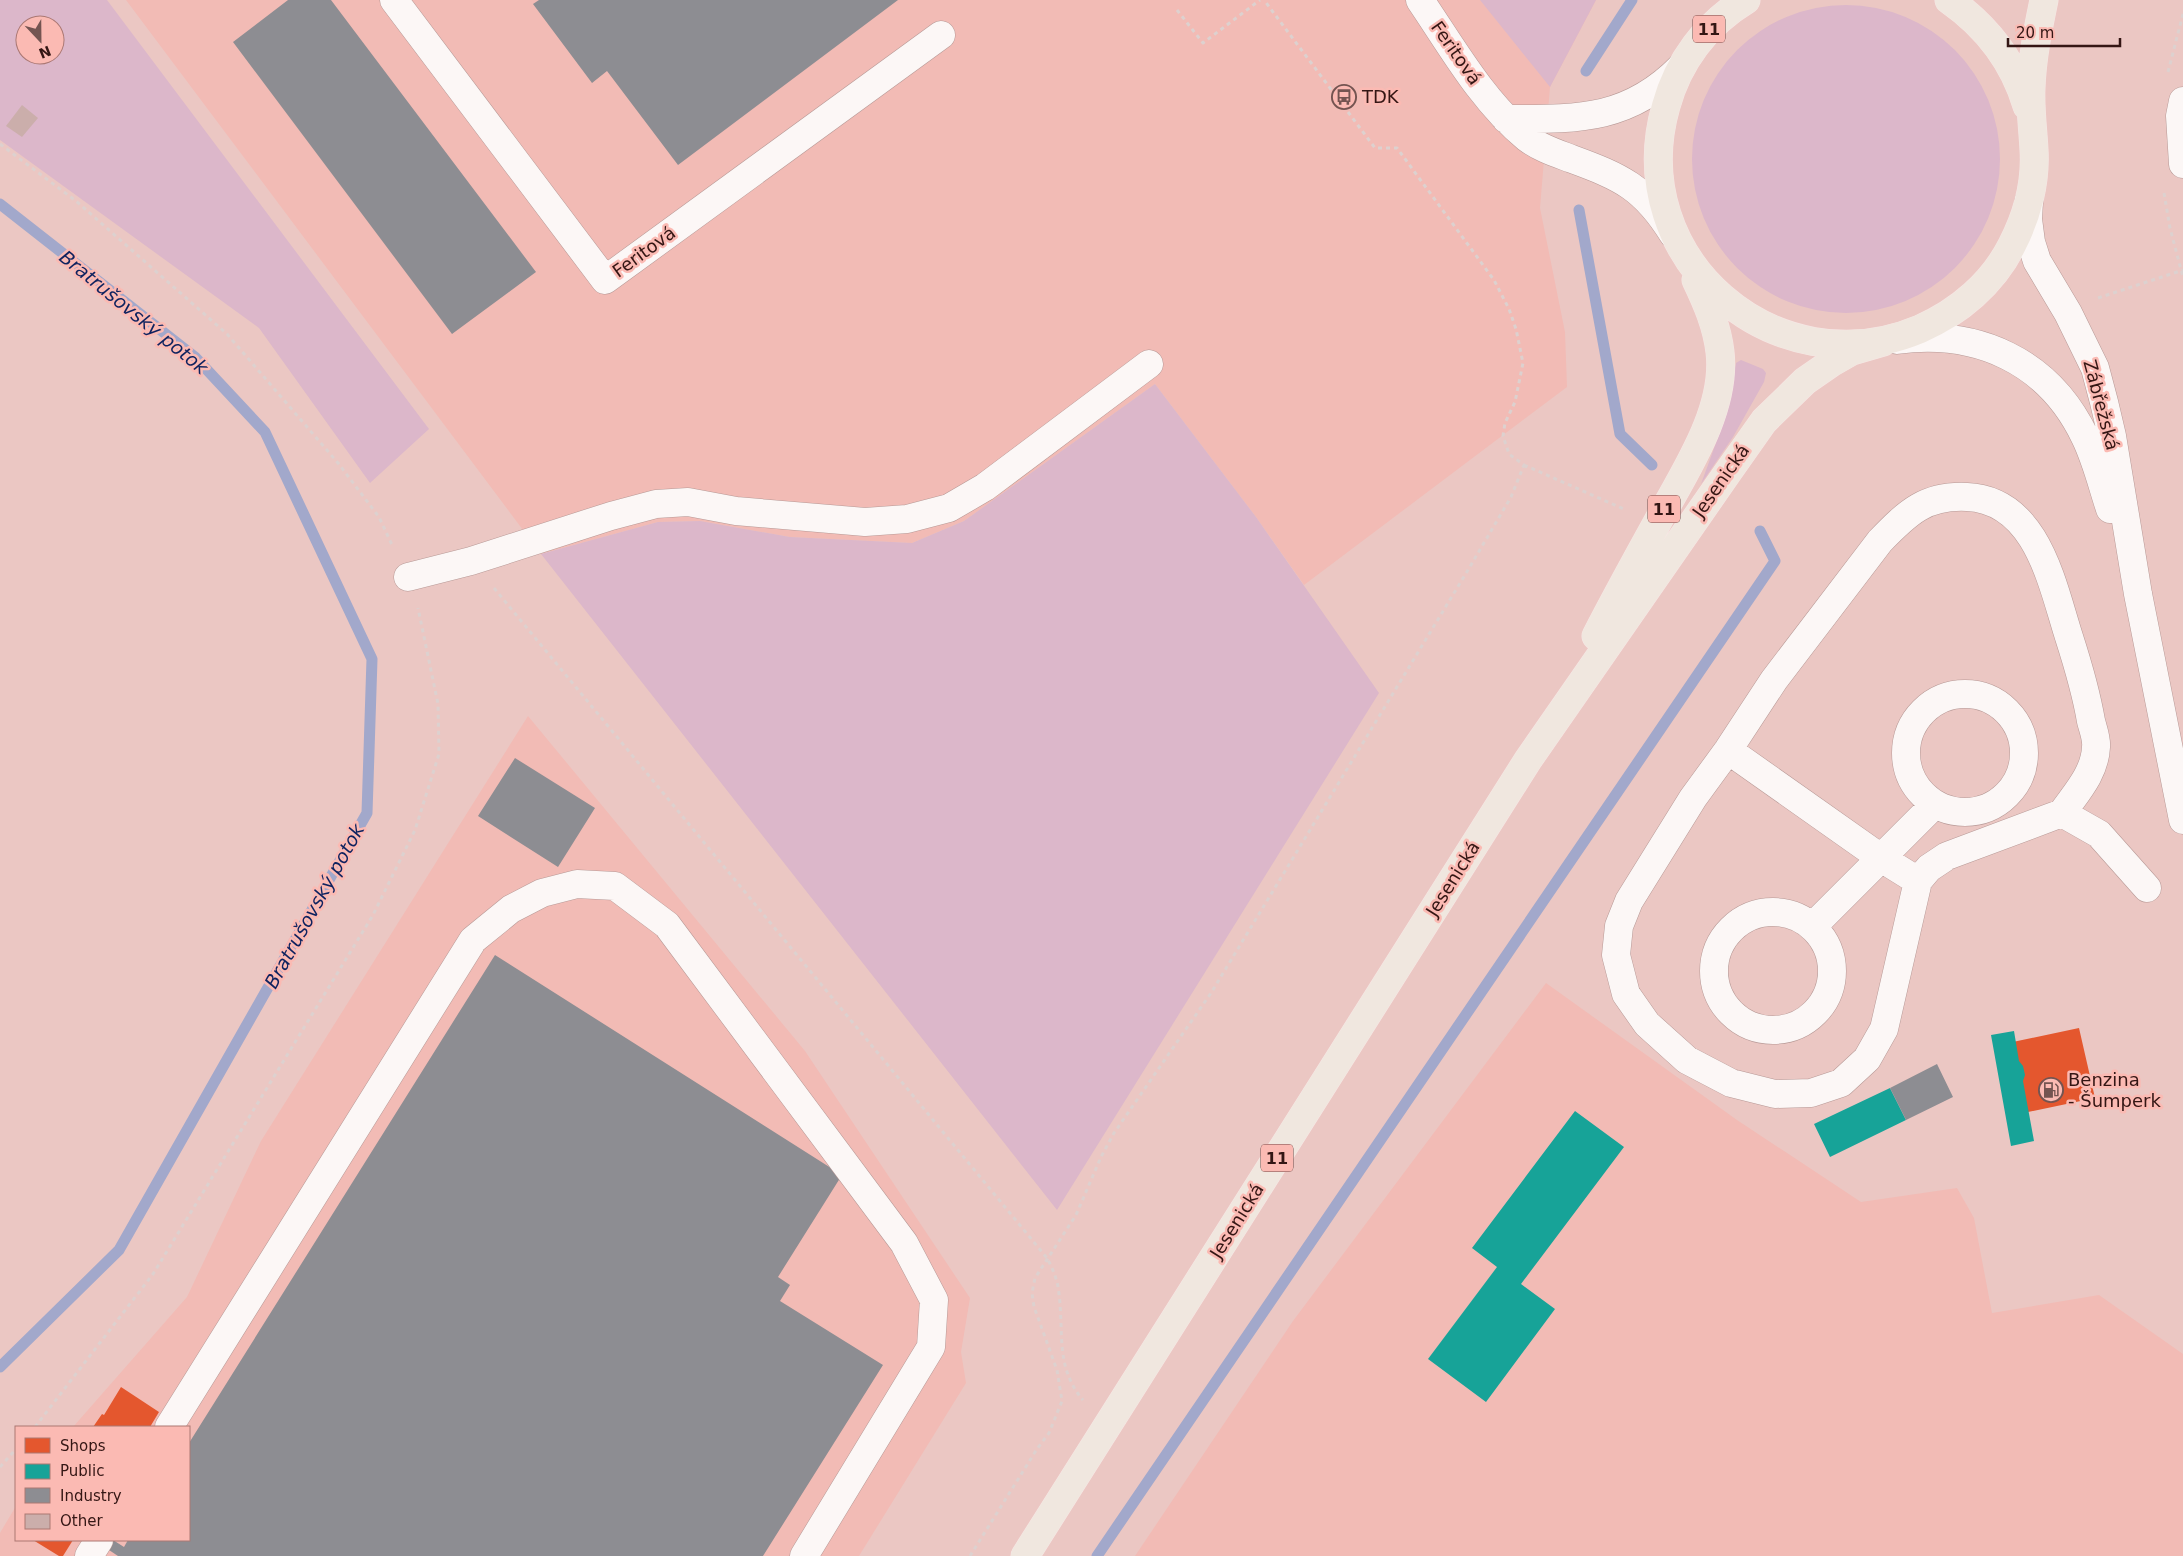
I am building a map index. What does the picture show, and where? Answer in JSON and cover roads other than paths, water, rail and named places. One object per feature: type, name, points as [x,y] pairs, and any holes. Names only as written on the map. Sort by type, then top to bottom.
[{"type":"main road","name":"Zábřežská","points":[[1948,0],[1975,21],[1997,45],[2014,72],[2023,95],[2033,134]]},
{"type":"main road","name":"Zábřežská","points":[[1739,3],[1713,24],[1695,45],[1681,67],[1670,91],[1662,120],[1658,150],[1659,181],[1670,224],[1692,266],[1708,285],[1726,303],[1755,322],[1807,341],[1834,345],[1859,345],[1883,342],[1905,336],[1936,322],[1962,305],[1983,286],[1999,266],[2012,245],[2030,198],[2034,166],[2031,90],[2032,62],[2044,0]]},
{"type":"main road","name":"Jesenická","points":[[1528,760],[1699,445],[1716,397],[1720,377],[1720,353],[1716,329],[1709,307],[1679,243]]},
{"type":"main road","name":"Jesenická","points":[[1025,1556],[1528,760],[1764,422],[1805,381],[1831,362],[1852,352],[1883,342]]},
{"type":"street","name":"Feritová","points":[[394,0],[605,280],[941,35]]},
{"type":"street","name":"Feritová","points":[[1420,0],[1500,112],[1528,139],[1547,150],[1620,178],[1641,193],[1664,219],[1679,243]]},
{"type":"street","points":[[1500,112],[1560,119],[1595,115],[1620,108],[1664,84],[1681,67]]},
{"type":"street","points":[[2183,101],[2180,116],[2183,165]]},
{"type":"street","name":"Zábřežská","points":[[2030,198],[2028,219],[2031,242],[2037,261],[2068,313],[2095,368],[2112,436],[2138,594],[2177,759],[2183,820]]},
{"type":"street","name":"Zábřežská","points":[[1883,342],[1915,338],[1943,338],[1973,342],[1994,349],[2023,364],[2051,388],[2063,400],[2086,437],[2138,594]]},
{"type":"street","points":[[408,577],[471,561],[611,516],[656,504],[688,502],[736,511],[865,522],[907,519],[949,508],[985,486],[1149,364]]},
{"type":"street","points":[[1948,496],[1972,497],[1989,501],[2007,509],[2018,518],[2045,563],[2084,685],[2096,746],[2093,765],[2086,779],[2062,813],[1946,856],[1929,868],[1918,881],[1884,1029],[1867,1059],[1842,1083],[1811,1094],[1776,1094],[1732,1082],[1687,1060],[1647,1024],[1626,994],[1616,955],[1619,926],[1629,902],[1693,798],[1728,750],[1774,680],[1880,540],[1897,523],[1931,500],[1948,496]]},
{"type":"street","points":[[1961,693],[1979,695],[1997,703],[2011,716],[2021,733],[2024,753],[2020,774],[2010,791],[1994,804],[1974,811],[1954,811],[1935,804],[1920,792],[1910,776],[1905,758],[1907,739],[1914,722],[1934,702],[1961,693]]},
{"type":"street","points":[[1728,750],[1918,881]]},
{"type":"street","points":[[1812,927],[1935,804]]},
{"type":"street","points":[[2062,813],[2099,834],[2148,888]]},
{"type":"street","points":[[170,1426],[473,940],[511,909],[542,893],[577,884],[616,886],[667,925],[904,1243],[934,1300],[931,1347],[804,1556]]},
{"type":"street","points":[[1780,912],[1798,917],[1812,927],[1824,942],[1831,960],[1832,979],[1826,998],[1815,1013],[1799,1024],[1780,1030],[1761,1030],[1743,1023],[1728,1010],[1718,996],[1714,978],[1714,960],[1720,944],[1731,929],[1745,919],[1762,913],[1780,912]]},
{"type":"street","points":[[89,1556],[98,1541]]},
{"type":"waterway","points":[[1586,71],[1632,0]]},
{"type":"waterway","name":"Bratrušovský potok","points":[[0,204],[195,357],[265,432],[372,659],[367,813],[119,1250],[0,1367]]},
{"type":"waterway","points":[[1579,210],[1620,434],[1652,465]]},
{"type":"waterway","points":[[1097,1556],[1775,561],[1760,531]]},
{"type":"place","name":"TDK","points":[[1344,97]]},
{"type":"place","name":"Benzina - Šumperk","points":[[2051,1090]]}]
